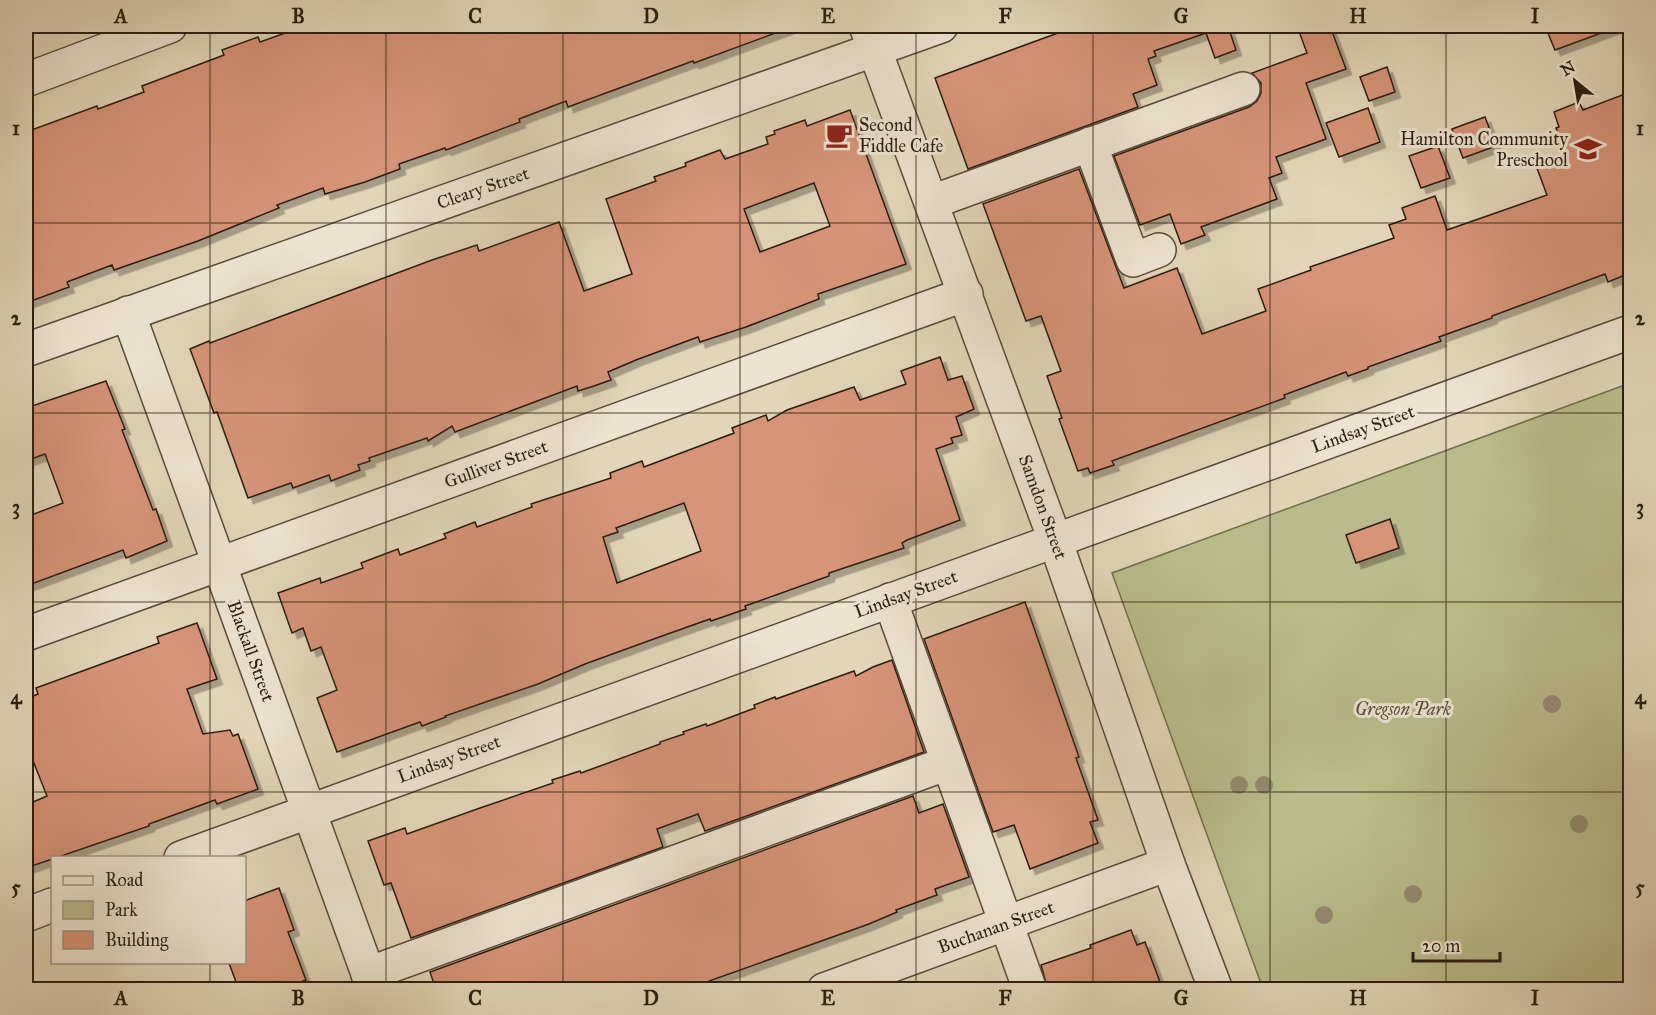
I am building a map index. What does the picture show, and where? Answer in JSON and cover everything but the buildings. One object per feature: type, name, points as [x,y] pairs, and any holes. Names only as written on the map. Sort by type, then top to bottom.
[{"type":"street","points":[[26,80],[170,26]]},
{"type":"street","name":"Cleary Street","points":[[26,350],[871,38],[941,26]]},
{"type":"street","name":"Samdon Street","points":[[871,38],[1055,540],[1168,864],[1216,990]]},
{"type":"street","points":[[932,202],[1243,89]]},
{"type":"street","points":[[1090,144],[1132,260],[1159,250]]},
{"type":"street","name":"Gulliver Street","points":[[26,634],[966,294]]},
{"type":"street","name":"Blackall Street","points":[[128,313],[371,982]]},
{"type":"street","name":"Lindsay Street","points":[[186,856],[1630,332]]},
{"type":"street","points":[[890,600],[1030,990]]},
{"type":"street","points":[[371,982],[948,763]]},
{"type":"street","name":"Buchanan Street","points":[[824,990],[1168,864]]},
{"type":"street","points":[[26,915],[51,905]]},
{"type":"green space","name":"Gregson Park","points":[[1630,383],[1630,989],[1263,989],[1112,573]]},
{"type":"place","name":"Second Fiddle Cafe","points":[[839,135]]},
{"type":"place","name":"Hamilton Community Preschool","points":[[1588,149]]}]
